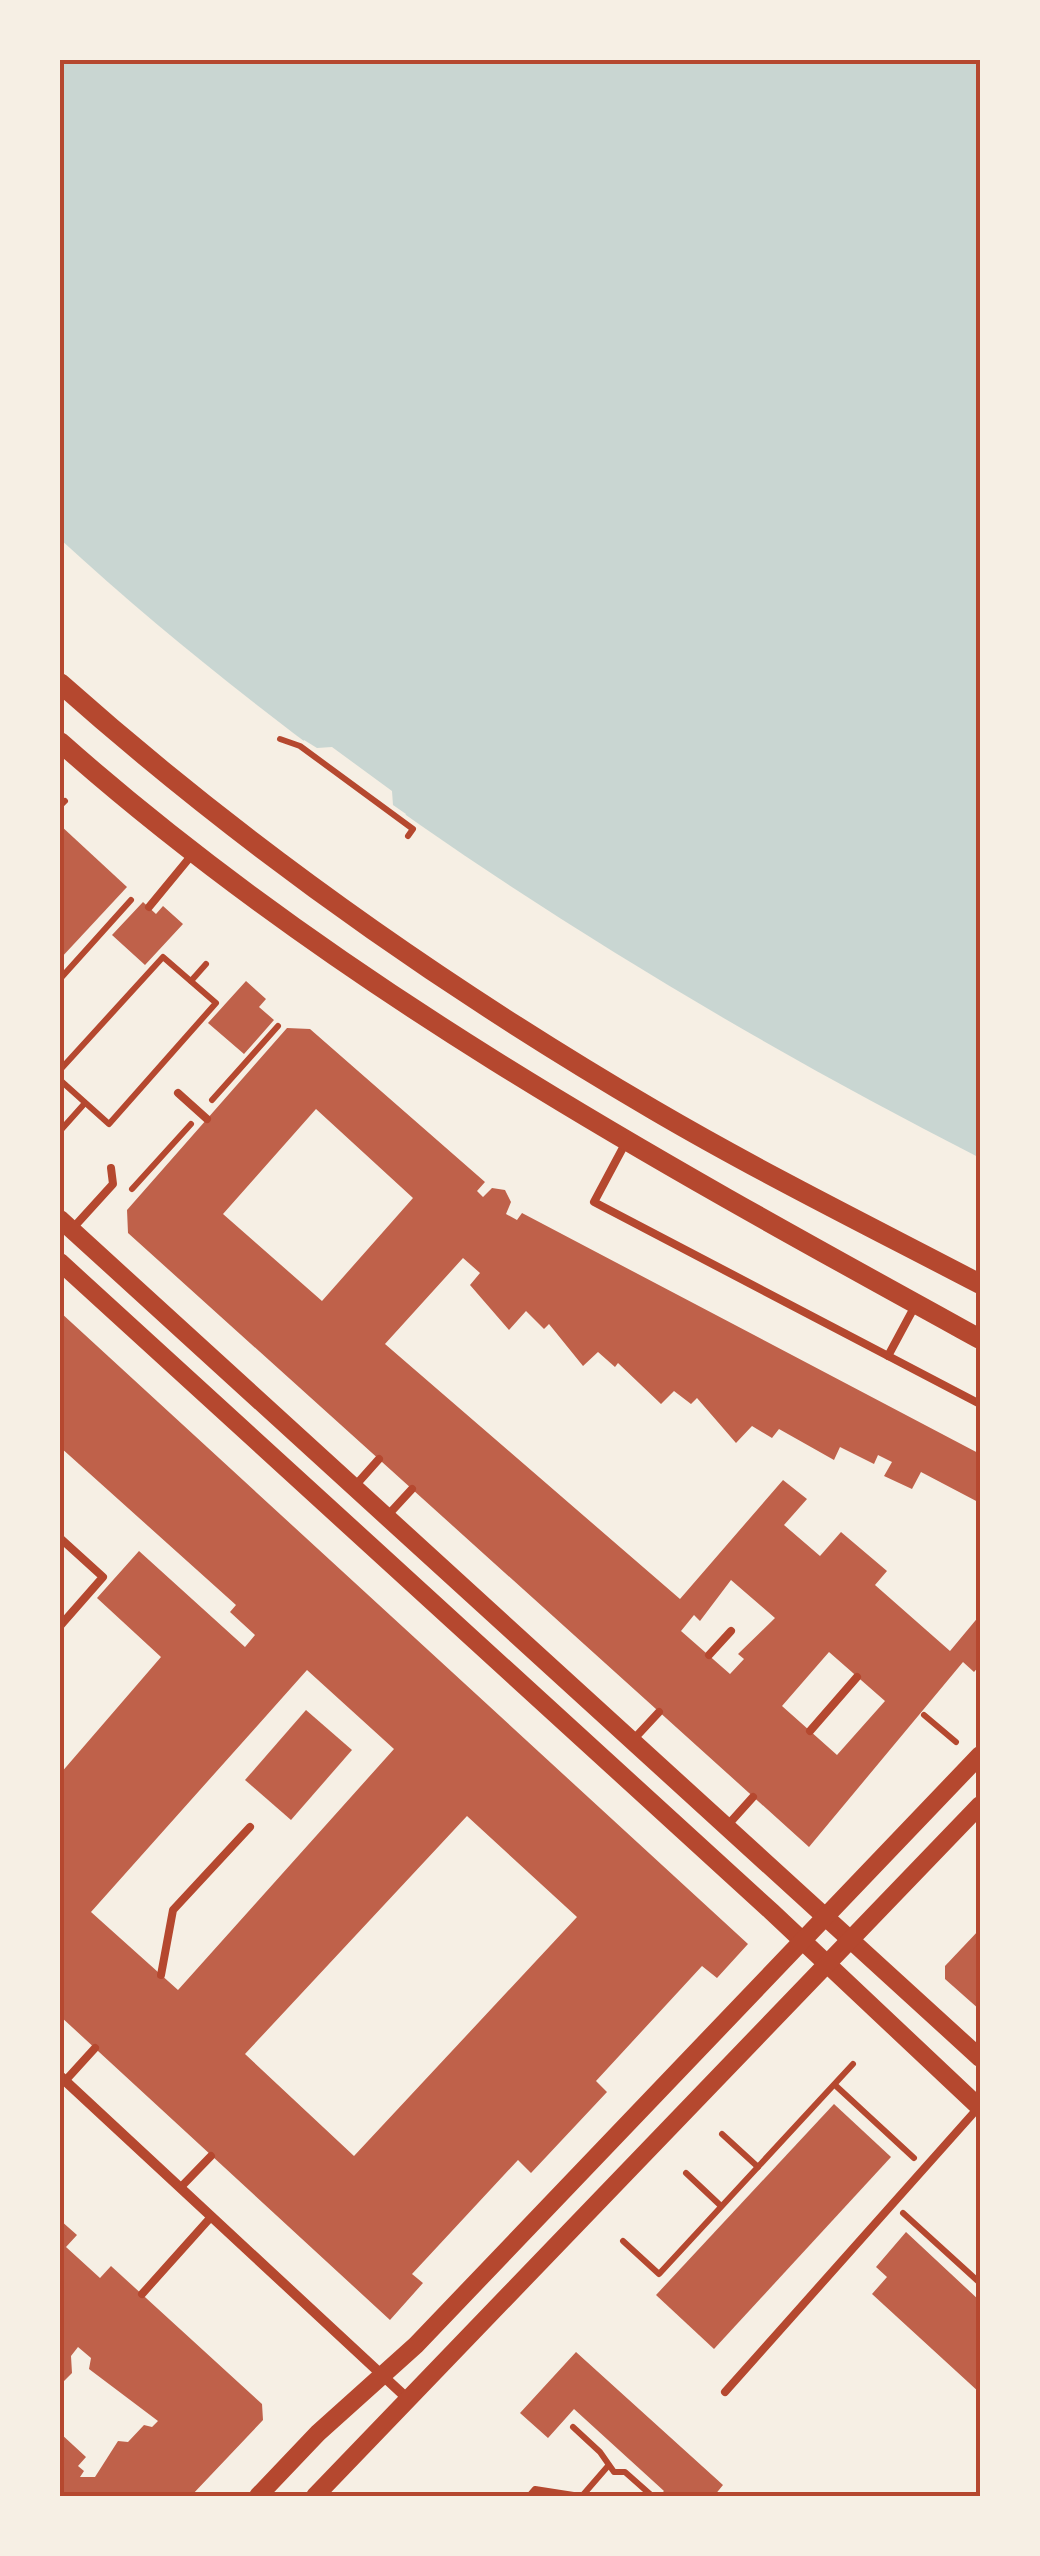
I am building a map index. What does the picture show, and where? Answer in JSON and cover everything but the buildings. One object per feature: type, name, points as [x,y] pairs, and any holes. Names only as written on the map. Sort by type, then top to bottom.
[{"type":"main road","points":[[60,682],[236,828],[361,922],[486,1005],[654,1110],[980,1284]]},
{"type":"main road","points":[[60,742],[194,852],[415,1009],[626,1142],[980,1339]]},
{"type":"street","points":[[66,1224],[980,2058]]},
{"type":"street","points":[[62,1267],[802,1941],[979,2108]]},
{"type":"street","points":[[258,2496],[382,2376],[980,1755]]},
{"type":"street","points":[[315,2496],[980,1805]]},
{"type":"street","points":[[63,2078],[409,2400]]},
{"type":"lane","points":[[149,908],[194,852]]},
{"type":"lane","points":[[178,1093],[204,1116]]},
{"type":"lane","points":[[626,1142],[594,1202],[980,1404]]},
{"type":"lane","points":[[66,1224],[113,1184],[111,1168]]},
{"type":"lane","points":[[888,1356],[916,1304]]},
{"type":"lane","points":[[354,1487],[379,1459]]},
{"type":"lane","points":[[386,1518],[412,1489]]},
{"type":"lane","points":[[60,1538],[103,1577],[60,1626]]},
{"type":"lane","points":[[709,1655],[731,1631]]},
{"type":"lane","points":[[810,1731],[858,1677]]},
{"type":"lane","points":[[632,1741],[658,1712]]},
{"type":"lane","points":[[726,1828],[752,1797]]},
{"type":"lane","points":[[161,1975],[172,1910],[250,1827]]},
{"type":"lane","points":[[63,2078],[95,2048]]},
{"type":"lane","points":[[724,2392],[979,2108]]},
{"type":"lane","points":[[180,2188],[211,2156]]},
{"type":"lane","points":[[142,2294],[212,2217]]},
{"type":"path","points":[[280,739],[300,746],[413,829],[408,836]]},
{"type":"path","points":[[60,979],[128,904]]},
{"type":"path","points":[[60,1070],[163,957],[216,1003],[109,1124],[60,1080]]},
{"type":"path","points":[[191,982],[206,964]]},
{"type":"path","points":[[124,1198],[204,1116],[278,1026]]},
{"type":"path","points":[[60,1131],[85,1103]]},
{"type":"path","points":[[924,1715],[956,1742]]},
{"type":"path","points":[[623,2241],[658,2274],[853,2064]]},
{"type":"path","points":[[834,2085],[926,2169]]},
{"type":"path","points":[[722,2134],[758,2167]]},
{"type":"path","points":[[686,2174],[721,2206]]},
{"type":"path","points":[[895,2206],[980,2282]]},
{"type":"path","points":[[573,2427],[600,2452],[614,2472],[625,2472],[651,2495]]},
{"type":"path","points":[[529,2496],[535,2489],[581,2496],[608,2466]]},
{"type":"shaded area","points":[[60,60],[980,60],[980,1158],[738,1026],[499,878],[271,716],[60,539]]},
{"type":"pier","points":[[304,740],[317,748],[332,747],[392,791],[393,805],[406,814],[403,818],[302,744]]}]
